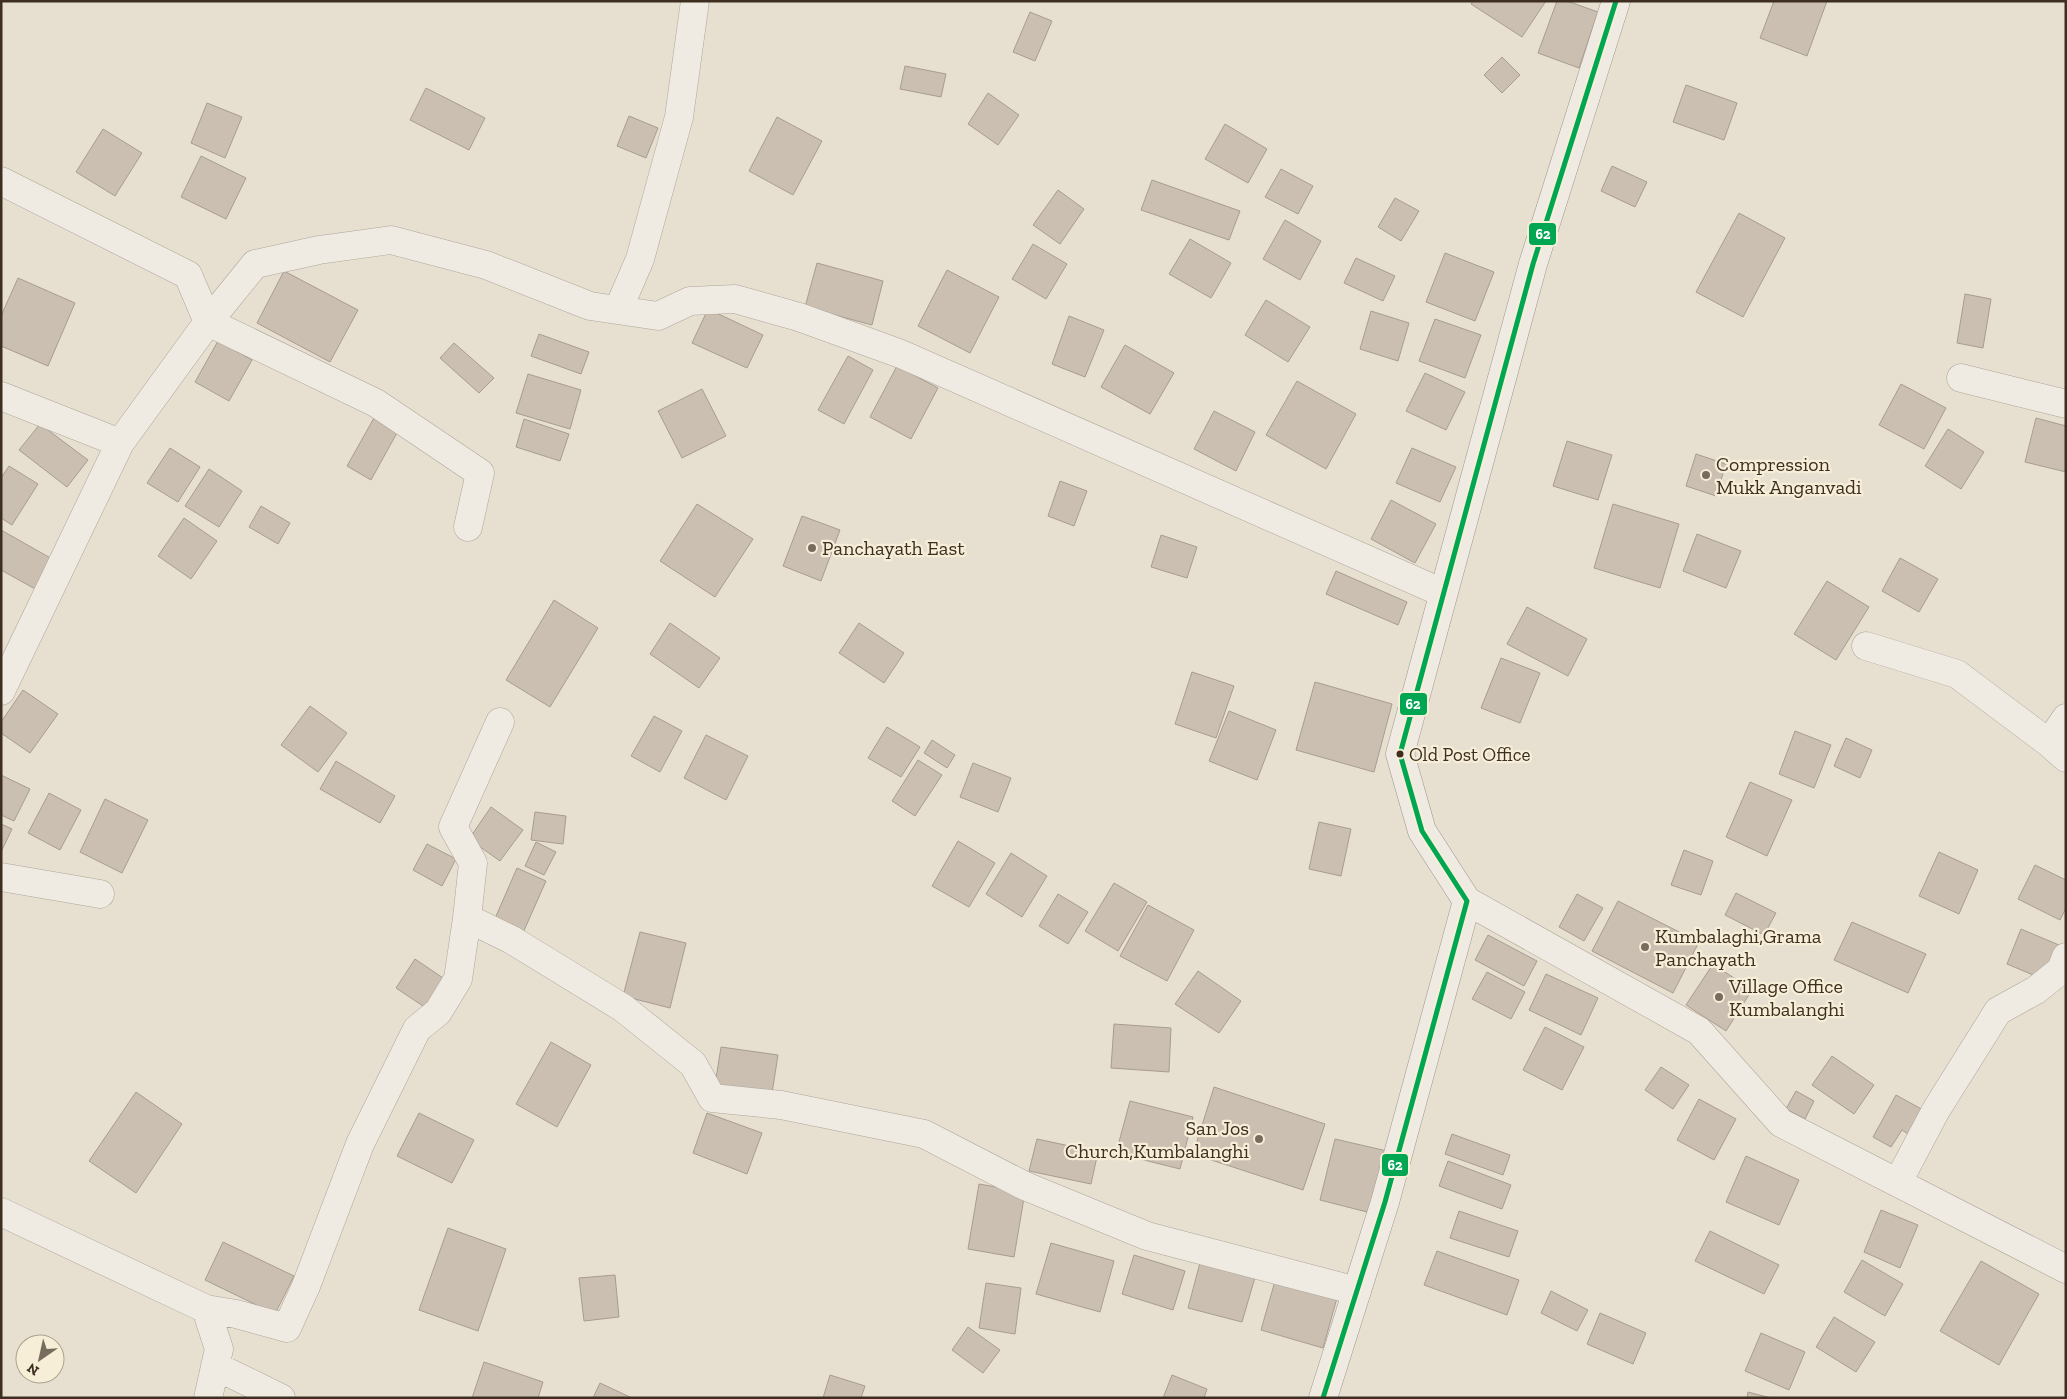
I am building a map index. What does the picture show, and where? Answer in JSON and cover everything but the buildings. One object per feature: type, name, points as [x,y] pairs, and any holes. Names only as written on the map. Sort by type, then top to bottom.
[{"type":"street","points":[[618,310],[640,259],[679,118],[695,1]]},
{"type":"street","points":[[1616,1],[1532,264],[1400,754],[1422,831],[1467,901],[1698,1031],[1781,1122],[2066,1269]]},
{"type":"street","points":[[1,182],[188,275],[208,322],[376,403],[480,473],[468,527]]},
{"type":"street","points":[[1,691],[120,443],[208,322],[255,264],[320,250],[391,240],[486,265],[590,306],[658,316],[690,301],[735,299],[798,318],[901,354],[1443,593]]},
{"type":"street","points":[[1960,378],[2066,404]]},
{"type":"street","points":[[1,396],[120,443]]},
{"type":"street","points":[[1866,646],[1957,674],[2057,750],[2066,718]]},
{"type":"street","points":[[1,1212],[206,1309],[236,1314],[287,1328],[306,1286],[360,1144],[416,1029],[438,1012],[458,979],[473,862],[453,827],[500,722]]},
{"type":"street","points":[[1,877],[100,894]]},
{"type":"street","points":[[1323,1398],[1385,1202],[1467,901]]},
{"type":"street","points":[[467,918],[512,940],[623,1008],[693,1064],[712,1098],[781,1105],[924,1134],[1025,1186],[1147,1236],[1357,1291]]},
{"type":"street","points":[[1898,1182],[1936,1110],[1998,1011],[2036,990],[2061,970],[2066,957]]},
{"type":"street","points":[[206,1309],[219,1349],[208,1398]]},
{"type":"street","points":[[216,1366],[281,1398]]},
{"type":"transit line","name":"62","points":[[1323,1398],[1385,1202],[1467,901],[1422,831],[1400,754],[1533,264],[1616,1]]},
{"type":"place","name":"Compression Mukk Anganvadi","points":[[1706,475]]},
{"type":"place","name":"Panchayath East","points":[[812,548]]},
{"type":"place","name":"Old Post Office","points":[[1400,754]]},
{"type":"place","name":"Kumbalaghi,Grama Panchayath","points":[[1645,947]]},
{"type":"place","name":"Village Office Kumbalanghi","points":[[1719,997]]},
{"type":"place","name":"San Jos Church,Kumbalanghi","points":[[1259,1139]]}]
